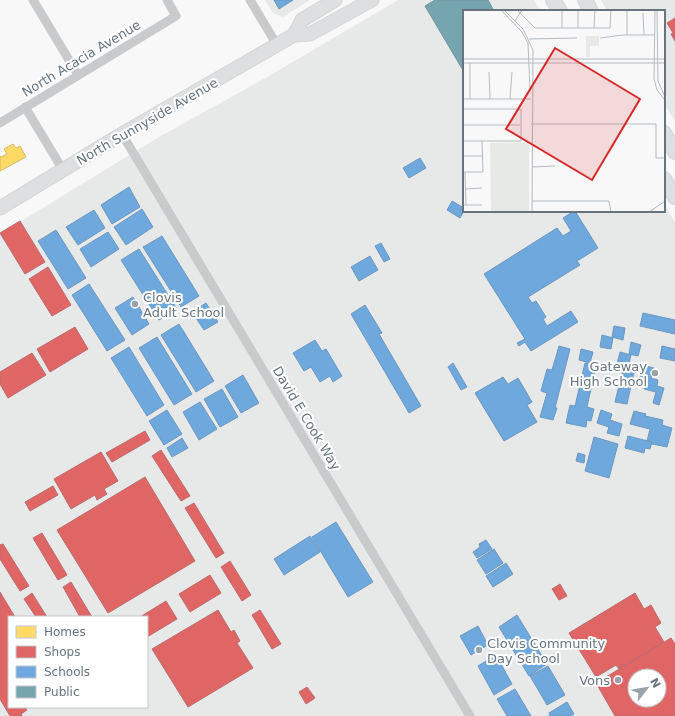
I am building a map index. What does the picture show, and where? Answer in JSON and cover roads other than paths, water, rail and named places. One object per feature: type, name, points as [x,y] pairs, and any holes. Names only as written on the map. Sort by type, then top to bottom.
[{"type":"main road","name":"North Sunnyside Avenue","points":[[294,35],[302,20],[335,0]]},
{"type":"main road","points":[[339,18],[354,0]]},
{"type":"main road","name":"North Sunnyside Avenue","points":[[0,208],[122,134],[294,35],[310,34],[372,0]]},
{"type":"main road","points":[[554,0],[559,10]]},
{"type":"main road","points":[[584,0],[590,10]]},
{"type":"main road","points":[[665,135],[675,152]]},
{"type":"main road","points":[[665,180],[675,196]]},
{"type":"street","points":[[33,0],[78,75]]},
{"type":"street","name":"North Acacia Avenue","points":[[0,123],[176,16],[167,0]]},
{"type":"street","points":[[250,0],[277,45]]},
{"type":"street","points":[[25,107],[63,170]]},
{"type":"street","name":"David E Cook Way","points":[[122,134],[470,716]]},
{"type":"place","name":"Clovis Adult School","points":[[135,304]]},
{"type":"place","name":"Gateway High School","points":[[655,373]]},
{"type":"place","name":"Clovis Community Day School","points":[[479,650]]},
{"type":"place","name":"Vons","points":[[618,680]]}]
